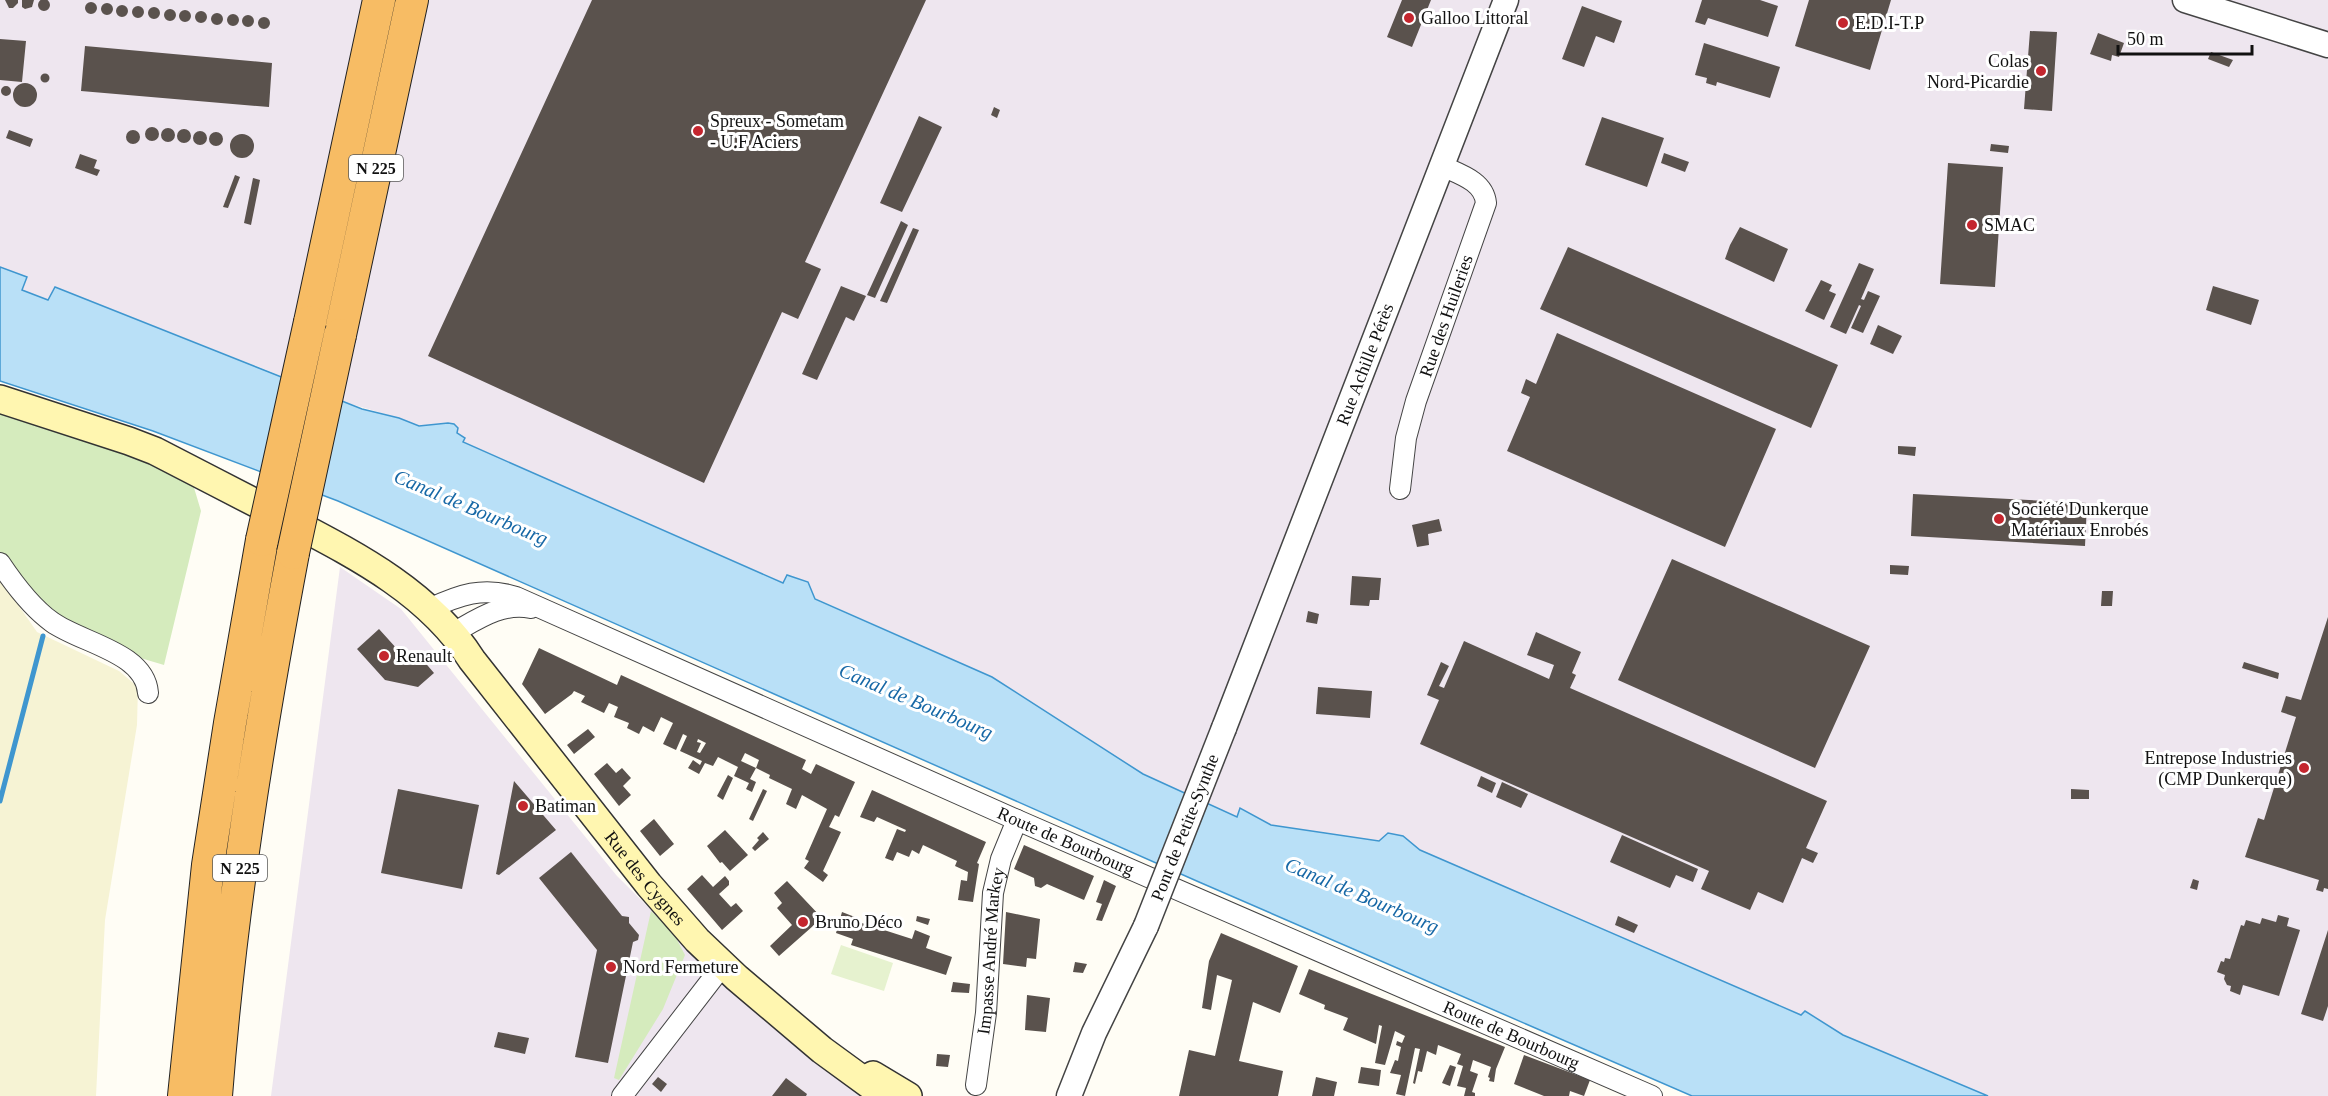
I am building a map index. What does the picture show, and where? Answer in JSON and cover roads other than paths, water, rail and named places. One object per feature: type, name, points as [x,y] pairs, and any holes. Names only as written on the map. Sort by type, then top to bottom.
[{"type":"highway","name":"N 225","points":[[184,1096],[208,865],[262,540],[379,0]]},
{"type":"highway","name":"N 225","points":[[216,1096],[228,964],[242,849],[267,690],[293,553],[412,0]]},
{"type":"highway","points":[[401,51],[418,0]]},
{"type":"main road","name":"Rue des Cygnes","points":[[0,399],[129,441],[155,452],[346,550],[390,578],[429,609],[453,633],[472,660],[687,929],[760,998],[822,1050],[885,1096]]},
{"type":"main road","name":"Rue des Cygnes","points":[[760,998],[837,1052],[908,1096]]},
{"type":"street","name":"Rue Achille Pérès","points":[[1224,728],[1506,0]]},
{"type":"street","points":[[2185,0],[2328,45]]},
{"type":"street","name":"Rue des Huileries","points":[[1400,489],[1406,438],[1414,408],[1486,203],[1483,191],[1478,185],[1442,166]]},
{"type":"street","points":[[0,563],[27,598],[52,622],[134,664],[145,677],[148,693]]},
{"type":"street","name":"Route de Bourbourg","points":[[429,609],[460,595],[487,591],[516,597],[1017,820],[1652,1096]]},
{"type":"street","name":"Route de Bourbourg","points":[[453,633],[485,615],[509,607],[547,611]]},
{"type":"street","name":"Pont de Petite-Synthe","points":[[1146,926],[1224,728]]},
{"type":"street","name":"Impasse André Markey","points":[[976,1085],[986,1013],[993,893],[1001,859],[1017,820]]},
{"type":"street","points":[[1069,1096],[1097,1027],[1146,926]]},
{"type":"street","points":[[1083,1096],[1146,926]]},
{"type":"street","points":[[622,1096],[723,965]]},
{"type":"water","name":"Canal de Bourbourg","points":[[0,267],[27,277],[22,290],[48,300],[55,287],[362,409],[399,418],[419,426],[454,424],[458,428],[457,433],[465,438],[463,442],[783,583],[787,575],[808,582],[815,599],[992,677],[1143,774],[1237,817],[1240,808],[1271,825],[1379,841],[1388,833],[1403,836],[1420,850],[1801,1015],[1805,1011],[1843,1035],[1988,1096],[1692,1096],[1199,882],[338,501],[153,431],[0,381]]},
{"type":"waterway","points":[[0,801],[43,636]]},
{"type":"place","name":"Galloo Littoral","points":[[1409,18]]},
{"type":"place","name":"E.D.I-T.P","points":[[1843,23]]},
{"type":"place","name":"Colas Nord-Picardie","points":[[2041,71]]},
{"type":"place","name":"Spreux - Sometam - U.F Aciers","points":[[698,131]]},
{"type":"place","name":"SMAC","points":[[1972,225]]},
{"type":"place","name":"Société Dunkerque Matériaux Enrobés","points":[[1999,519]]},
{"type":"place","name":"Renault","points":[[384,656]]},
{"type":"place","name":"Entrepose Industries (CMP Dunkerque)","points":[[2304,768]]},
{"type":"place","name":"Batiman","points":[[523,806]]},
{"type":"place","name":"Bruno Déco","points":[[803,922]]},
{"type":"place","name":"Nord Fermeture","points":[[611,967]]}]
